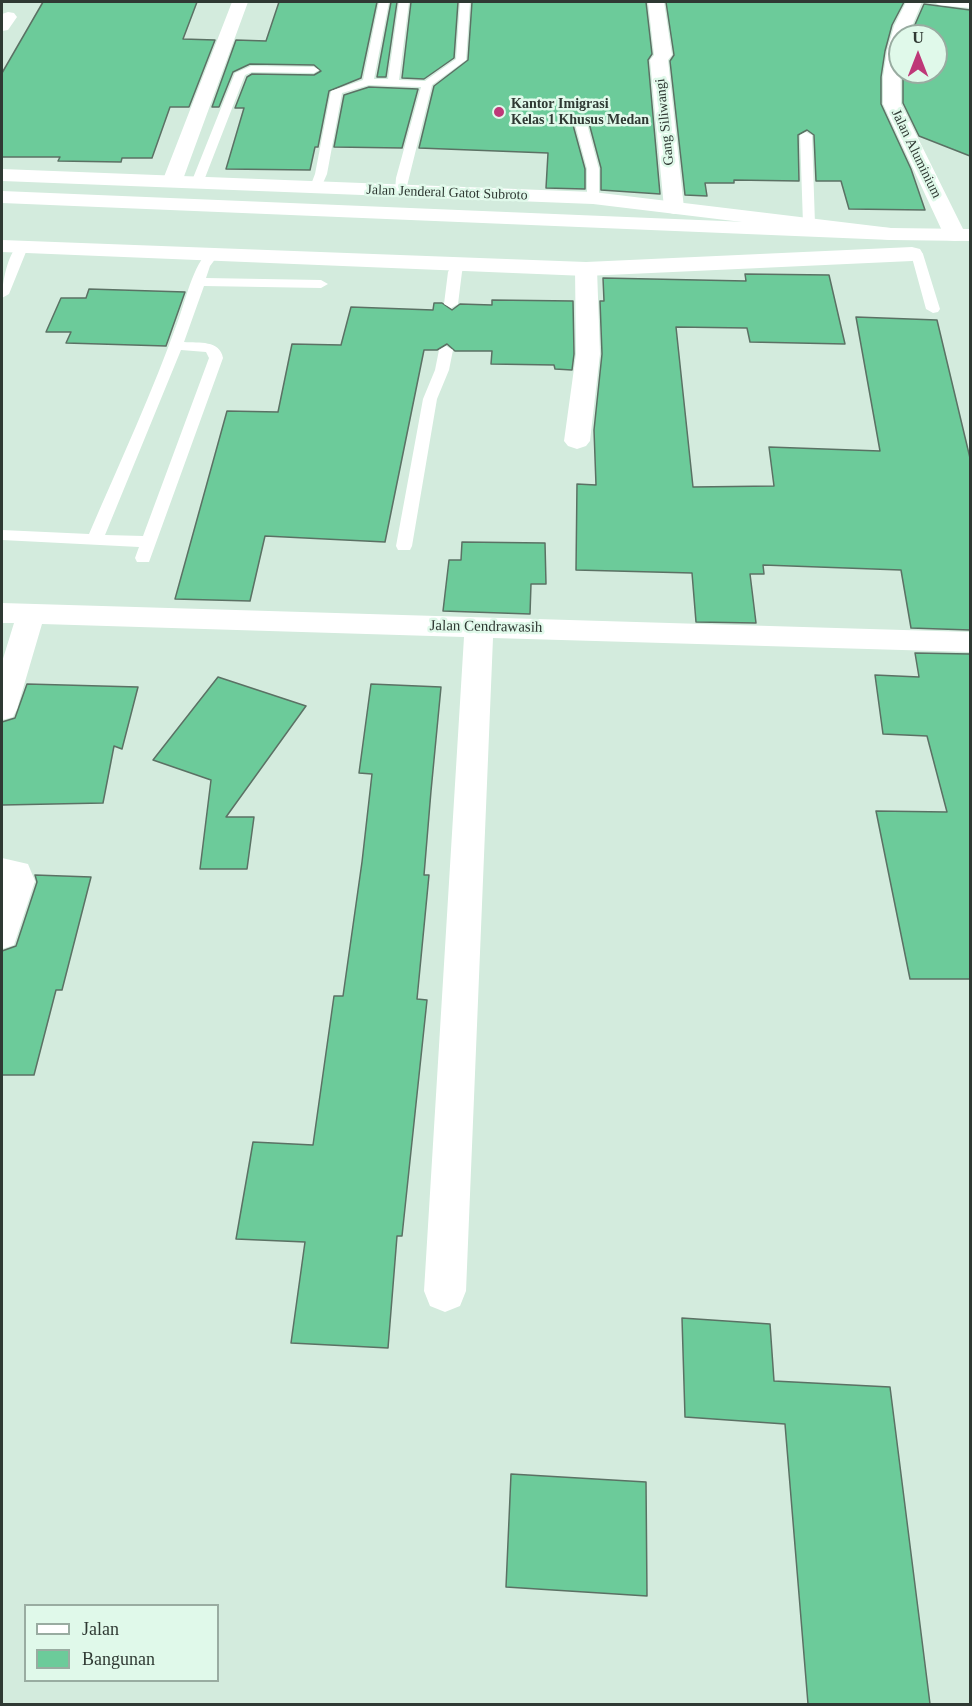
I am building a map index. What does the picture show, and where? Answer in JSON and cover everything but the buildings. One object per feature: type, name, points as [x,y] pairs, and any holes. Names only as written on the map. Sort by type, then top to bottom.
[{"type":"main road","points":[[172,182],[240,2]]},
{"type":"main road","name":"Gang Siliwangi","points":[[656,2],[663,55],[659,60],[674,208]]},
{"type":"main road","name":"Jalan Aluminium","points":[[914,2],[899,34],[895,52],[891,87],[892,104],[963,235]]},
{"type":"main road","name":"Jalan Jenderal Gatot Subroto","points":[[2,175],[593,198],[808,224],[888,243],[917,254],[970,255]]},
{"type":"main road","name":"Jalan Jenderal Gatot Subroto","points":[[2,197],[888,243]]},
{"type":"main road","name":"Jalan Jenderal Gatot Subroto","points":[[2,215],[888,243]]},
{"type":"main road","name":"Jalan Jenderal Gatot Subroto","points":[[12,246],[586,269],[963,235]]},
{"type":"main road","points":[[577,441],[588,354],[586,269]]},
{"type":"main road","name":"Jalan Cendrawasih","points":[[2,613],[479,628],[563,628],[970,642]]},
{"type":"main road","points":[[2,709],[31,614]]},
{"type":"main road","points":[[445,1291],[479,628]]},
{"type":"main road","points":[[2,871],[16,874],[18,881],[2,935]]},
{"type":"lane","points":[[369,82],[384,2]]},
{"type":"lane","points":[[393,81],[404,2]]},
{"type":"lane","points":[[401,191],[402,177],[427,84],[460,60],[465,2]]},
{"type":"lane","points":[[939,2],[970,5]]},
{"type":"lane","points":[[197,183],[240,73],[251,69],[314,70]]},
{"type":"lane","points":[[316,187],[321,174],[337,92],[369,82],[393,81],[427,84]]},
{"type":"lane","points":[[580,124],[592,169],[593,198]]},
{"type":"lane","points":[[806,135],[808,224]]},
{"type":"lane","points":[[2,294],[12,246]]},
{"type":"lane","points":[[94,539],[176,346],[204,266],[213,254]]},
{"type":"lane","points":[[917,254],[933,309]]},
{"type":"lane","points":[[452,304],[455,272],[459,264]]},
{"type":"lane","points":[[200,282],[321,284]]},
{"type":"lane","points":[[143,558],[216,358],[215,352],[210,348],[176,346]]},
{"type":"lane","points":[[404,546],[430,399],[445,367],[446,350]]},
{"type":"lane","points":[[2,535],[148,542]]},
{"type":"place","name":"Kantor Imigrasi Kelas 1 Khusus Medan","points":[[499,112]]}]
